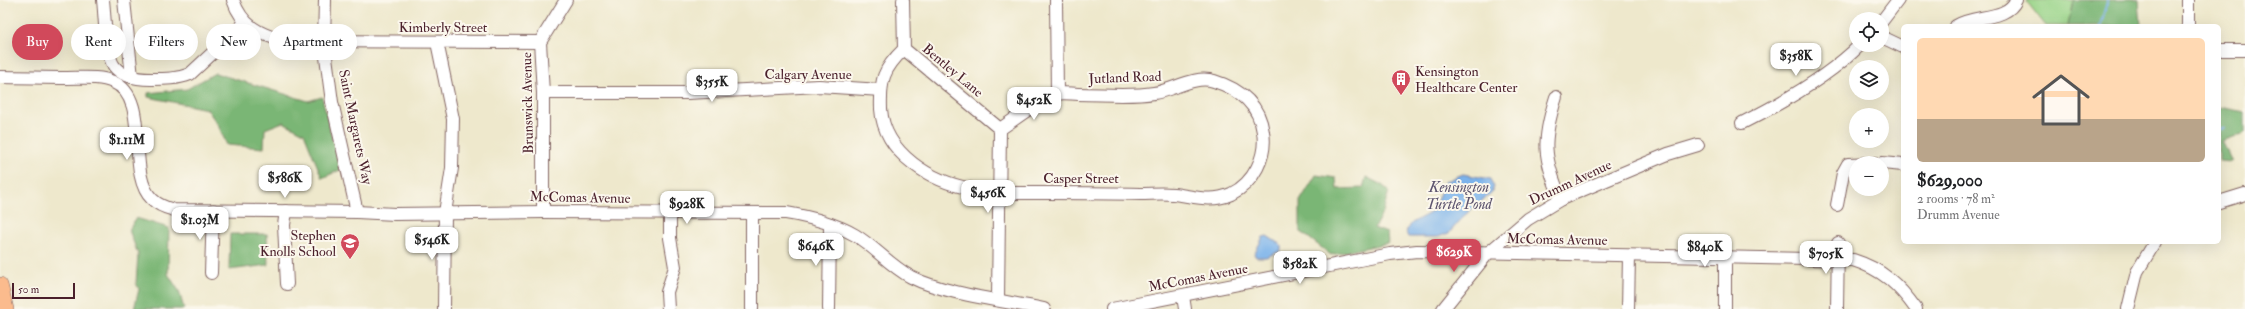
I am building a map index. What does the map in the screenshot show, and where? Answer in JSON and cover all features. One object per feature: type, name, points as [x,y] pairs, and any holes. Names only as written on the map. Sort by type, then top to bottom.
[{"type":"main road","points":[[0,285],[6,309]]},
{"type":"street","points":[[103,0],[110,58],[114,67],[123,74],[132,77],[167,79],[183,77],[190,74],[245,23],[233,0]]},
{"type":"street","points":[[124,0],[132,77]]},
{"type":"street","name":"Saint Margarets Way","points":[[324,24],[325,0]]},
{"type":"street","name":"Brunswick Avenue","points":[[543,212],[543,93],[540,42],[566,0]]},
{"type":"street","name":"Bentley Lane","points":[[903,0],[904,49],[1000,129]]},
{"type":"street","points":[[998,300],[1000,129],[1057,94],[1056,0]]},
{"type":"street","points":[[1889,12],[1898,0]]},
{"type":"street","points":[[1960,24],[1971,18],[1992,16],[2005,12],[2016,0]]},
{"type":"street","points":[[2188,0],[2188,24]]},
{"type":"street","name":"Kimberly Street","points":[[245,23],[269,37]]},
{"type":"street","points":[[1889,40],[1901,46]]},
{"type":"street","name":"Kimberly Street","points":[[357,42],[540,42]]},
{"type":"street","points":[[437,42],[453,119],[452,168],[445,213],[444,309]]},
{"type":"street","name":"Casper Street","points":[[904,49],[888,65],[881,90],[882,112],[886,129],[892,142],[905,157],[924,171],[944,181],[970,189],[999,193],[1171,194],[1200,199],[1223,196],[1240,188]]},
{"type":"street","points":[[2221,50],[2245,50]]},
{"type":"street","points":[[1742,123],[1806,86],[1852,52]]},
{"type":"street","name":"Saint Margarets Way","points":[[326,60],[332,102],[357,212]]},
{"type":"street","name":"McComas Avenue","points":[[0,77],[95,79],[113,82],[124,89],[132,104],[143,185],[151,199],[163,207],[174,210],[357,212],[395,214],[543,212],[786,213],[810,217],[830,224],[855,236],[893,266],[912,278],[944,289],[1044,309]]},
{"type":"street","name":"Jutland Road","points":[[1057,94],[1151,94],[1170,90],[1196,79],[1212,80],[1229,86],[1244,95],[1256,109],[1262,126],[1265,144],[1252,177],[1240,188]]},
{"type":"street","name":"Calgary Avenue","points":[[543,93],[687,93],[819,86],[881,90]]},
{"type":"street","points":[[1556,97],[1547,130],[1546,156],[1550,174],[1561,200]]},
{"type":"street","name":"Drumm Avenue","points":[[1443,309],[1488,253],[1522,223],[1561,200],[1663,157],[1698,145]]},
{"type":"street","points":[[1837,205],[1843,173],[1849,164]]},
{"type":"street","points":[[1889,164],[1901,165]]},
{"type":"street","points":[[2221,201],[2245,194]]},
{"type":"street","points":[[211,273],[213,210]]},
{"type":"street","points":[[286,211],[284,225],[287,284]]},
{"type":"street","points":[[668,309],[669,284],[675,268],[670,238],[670,213]]},
{"type":"street","points":[[752,213],[752,309]]},
{"type":"street","points":[[829,309],[830,224]]},
{"type":"street","points":[[1837,309],[1838,242]]},
{"type":"street","points":[[2128,309],[2137,272],[2153,244]]},
{"type":"street","name":"McComas Avenue","points":[[1112,309],[1390,254],[1417,251],[1838,259],[1865,264],[1889,277],[1916,309]]},
{"type":"street","points":[[1628,309],[1629,256]]},
{"type":"street","points":[[1725,257],[1725,309]]},
{"type":"street","points":[[1183,296],[1185,309]]},
{"type":"green space","points":[[2028,0],[2073,0],[2068,24],[2044,24],[2027,2]]},
{"type":"green space","points":[[2073,0],[2139,0],[2141,24],[2068,24]]},
{"type":"green space","points":[[215,73],[308,101],[322,97],[340,170],[322,178],[304,133],[283,122],[265,129],[264,148],[227,145],[218,125],[207,109],[148,97],[148,93],[187,89]]},
{"type":"green space","points":[[2221,107],[2245,112],[2245,133],[2222,141],[2232,162],[2221,161]]},
{"type":"green space","points":[[1316,175],[1336,178],[1337,189],[1363,188],[1366,177],[1382,185],[1389,191],[1383,212],[1374,228],[1387,233],[1388,243],[1331,255],[1300,231],[1300,201]]},
{"type":"green space","points":[[136,218],[169,228],[168,274],[179,291],[184,309],[134,309],[139,289],[136,283],[138,254],[129,230]]},
{"type":"green space","points":[[230,234],[267,234],[268,265],[229,270]]},
{"type":"water","name":"Kensington Turtle Pond","points":[[1463,174],[1490,179],[1494,187],[1492,192],[1465,215],[1449,233],[1438,237],[1408,237],[1406,232],[1407,228],[1431,212],[1437,202],[1444,182]]},
{"type":"water","points":[[1267,236],[1281,245],[1281,251],[1266,257],[1256,257],[1254,254],[1263,237]]},
{"type":"waterway","points":[[2101,24],[2108,0]]},
{"type":"place","name":"Kensington Healthcare Center","points":[[1401,96]]},
{"type":"place","name":"Stephen Knolls School","points":[[350,260]]}]
